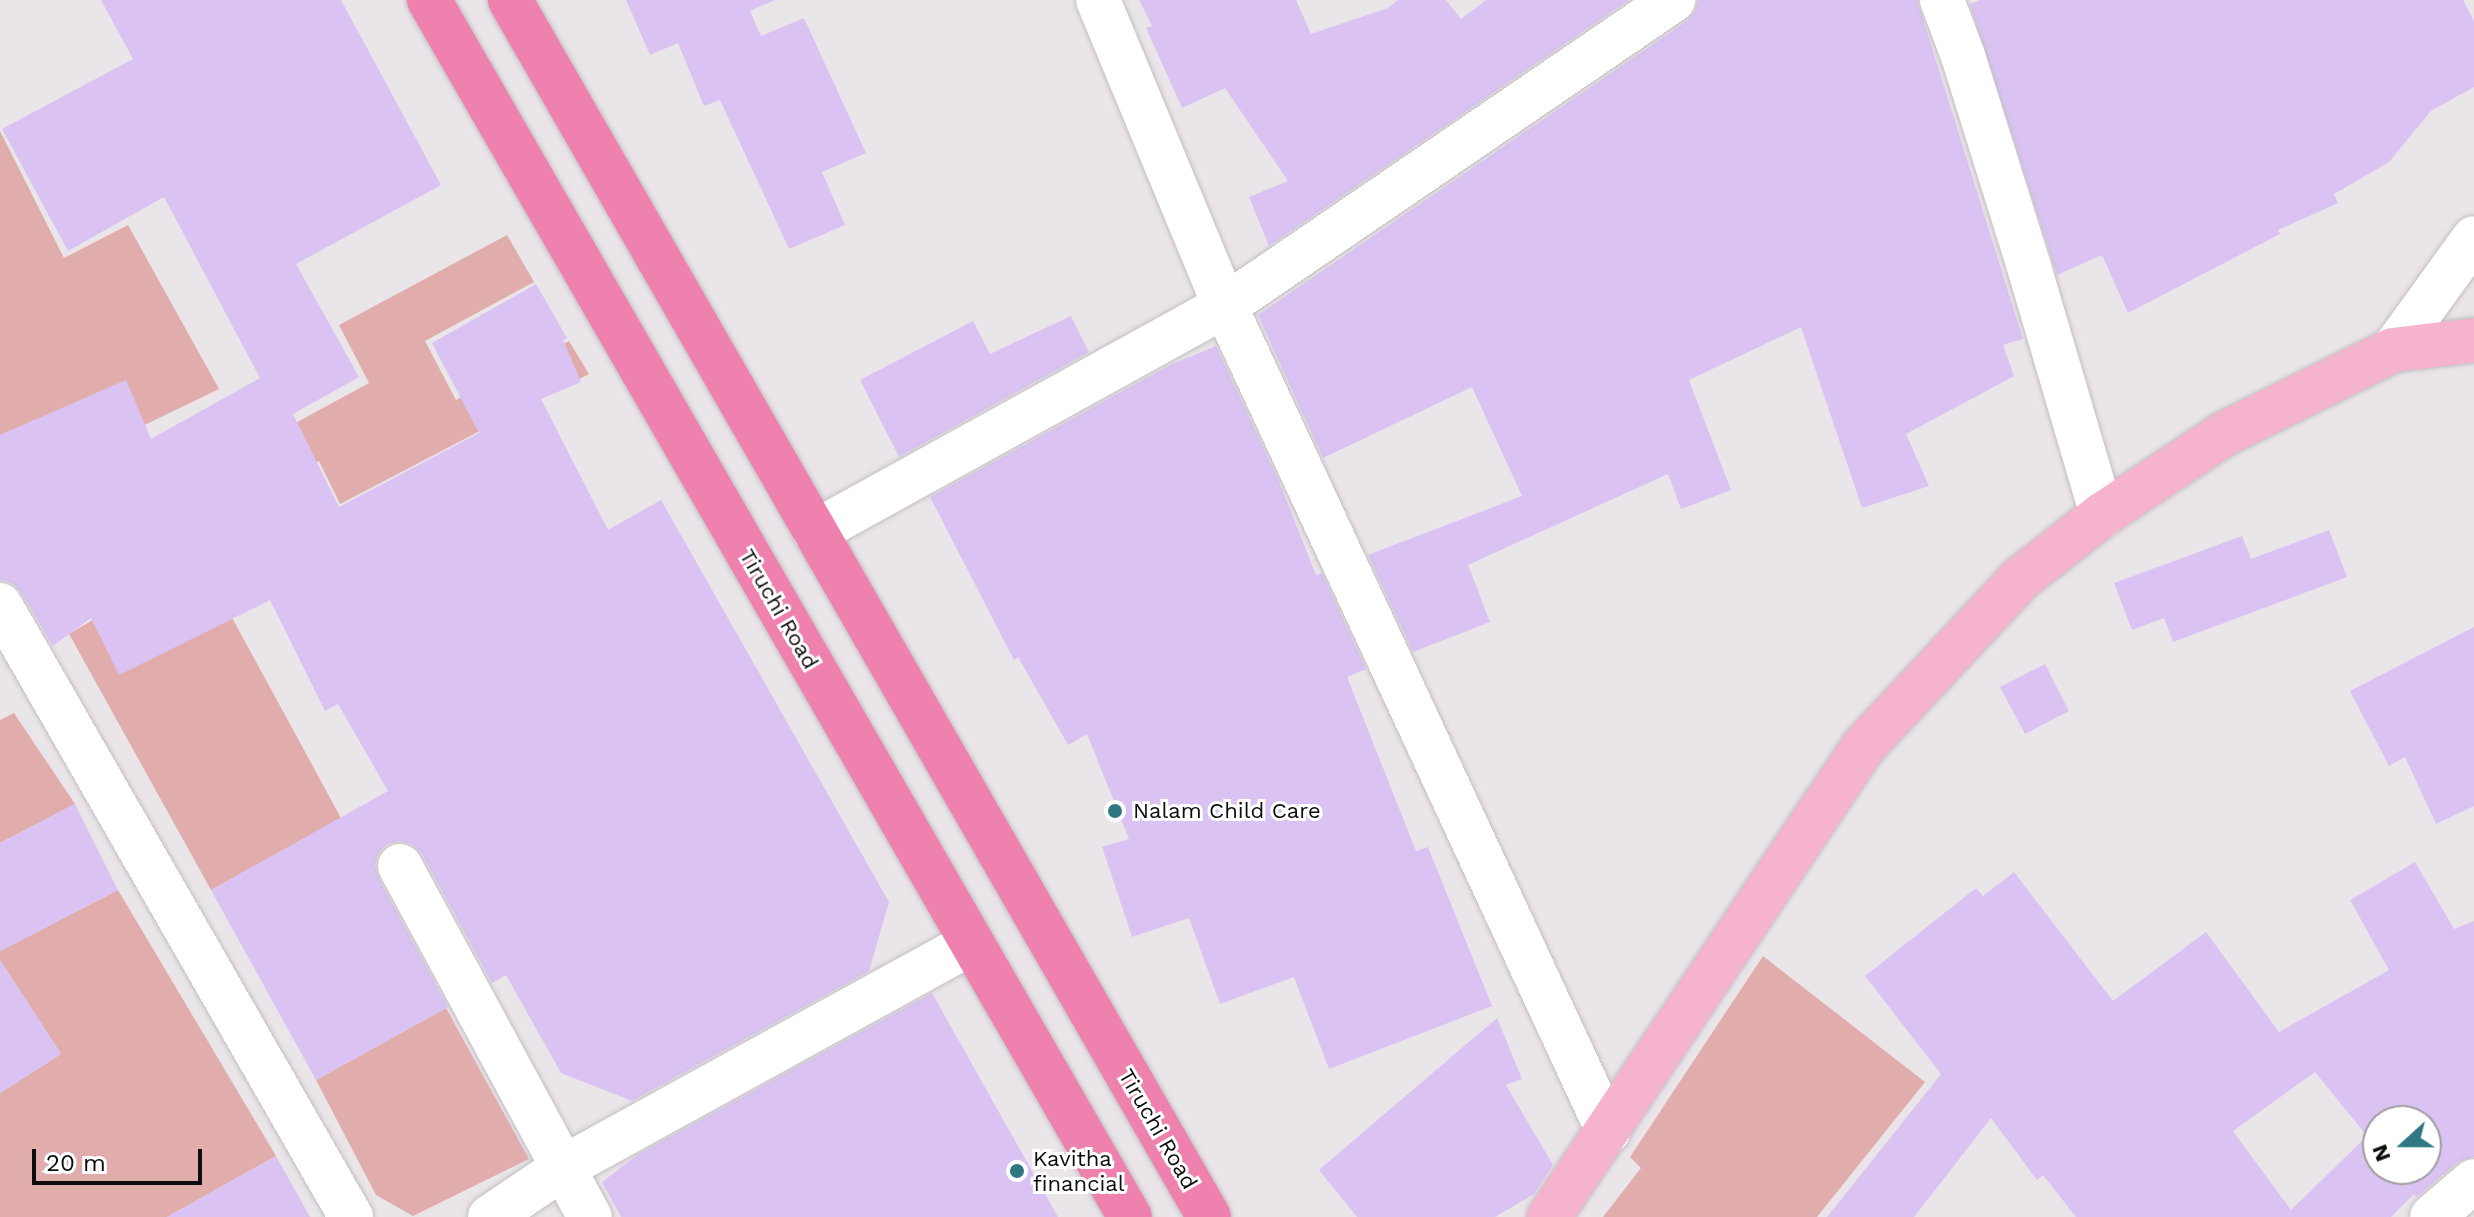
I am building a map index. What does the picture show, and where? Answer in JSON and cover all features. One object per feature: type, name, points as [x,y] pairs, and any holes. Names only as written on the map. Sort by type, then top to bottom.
[{"type":"highway","name":"Tiruchi Road","points":[[429,0],[1130,1217]]},
{"type":"highway","name":"Tiruchi Road","points":[[510,0],[1209,1217]]},
{"type":"highway","points":[[516,151],[575,114]]},
{"type":"main road","points":[[1549,1217],[1863,747],[2020,579],[2102,515],[2224,434],[2393,350],[2474,340]]},
{"type":"street","points":[[1098,0],[1225,306],[1608,1131]]},
{"type":"street","points":[[815,532],[1225,306],[1673,0]]},
{"type":"street","points":[[1942,0],[2017,226],[2102,515]]},
{"type":"street","points":[[2393,350],[2474,238]]},
{"type":"street","points":[[0,605],[351,1217]]},
{"type":"street","points":[[400,866],[590,1217]]},
{"type":"street","points":[[490,1217],[564,1167],[971,943]]},
{"type":"street","points":[[2432,1217],[2474,1181]]},
{"type":"shaded area","points":[[0,131],[64,258],[128,225],[219,389],[0,495]]},
{"type":"shaded area","points":[[507,235],[534,282],[425,341],[456,400],[569,341],[589,374],[340,504],[319,461],[184,530],[165,494],[369,383],[339,325]]},
{"type":"shaded area","points":[[199,557],[341,818],[211,890],[69,634]]},
{"type":"shaded area","points":[[14,713],[75,804],[0,843],[0,720]]},
{"type":"shaded area","points":[[118,890],[276,1156],[167,1217],[0,1217],[0,1093],[61,1054],[0,960],[0,951]]},
{"type":"shaded area","points":[[1763,956],[1925,1082],[1817,1217],[1603,1217],[1641,1168],[1630,1157]]},
{"type":"shaded area","points":[[446,1008],[529,1159],[413,1216],[376,1195],[316,1080]]},
{"type":"building","points":[[101,0],[341,0],[441,185],[296,264],[359,377],[293,414],[339,507],[479,433],[432,343],[536,284],[567,338],[563,340],[581,382],[541,399],[608,530],[661,500],[889,902],[869,971],[632,1101],[561,1073],[506,975],[492,983],[422,854],[412,844],[400,841],[387,844],[378,854],[375,865],[378,877],[448,1007],[316,1080],[211,890],[388,791],[338,704],[325,711],[270,600],[119,675],[91,618],[53,646],[21,592],[12,583],[0,580],[0,435],[126,380],[151,439],[260,378],[164,197],[68,251],[2,129],[133,59]]},
{"type":"building","points":[[626,0],[775,0],[750,11],[761,36],[804,18],[866,153],[822,172],[845,225],[789,249],[720,100],[704,106],[678,43],[650,55]]},
{"type":"building","points":[[1139,0],[1296,0],[1311,34],[1388,8],[1398,0],[1446,0],[1461,19],[1486,0],[1629,0],[1269,246],[1249,197],[1288,181],[1225,88],[1182,108],[1146,28],[1152,26]]},
{"type":"building","points":[[1698,0],[1917,0],[2023,339],[2003,345],[2014,376],[1906,434],[1929,486],[1862,508],[1801,327],[1689,380],[1731,490],[1681,509],[1668,474],[1468,565],[1490,622],[1413,652],[1368,555],[1522,496],[1472,387],[1323,458],[1258,315],[1687,21],[1695,11]]},
{"type":"building","points":[[1980,0],[2463,0],[2474,21],[2474,87],[2431,111],[2389,162],[2334,194],[2338,203],[2278,230],[2280,234],[2128,313],[2102,255],[2057,275],[1970,4]]},
{"type":"building","points":[[1071,316],[1089,352],[899,457],[860,380],[973,321],[990,354]]},
{"type":"building","points":[[1216,346],[1278,479],[1316,575],[1322,573],[1366,669],[1347,677],[1416,851],[1428,847],[1492,1006],[1329,1069],[1294,977],[1220,1004],[1189,918],[1132,937],[1102,847],[1129,839],[1087,734],[1068,745],[1018,657],[1014,660],[930,497],[1170,365]]},
{"type":"building","points":[[2329,530],[2347,577],[2173,642],[2164,618],[2132,630],[2114,583],[2242,536],[2251,559]]},
{"type":"building","points":[[2474,627],[2474,806],[2436,824],[2405,757],[2389,766],[2350,691]]},
{"type":"building","points":[[2045,664],[2069,711],[2025,734],[2000,687]]},
{"type":"building","points":[[75,804],[118,890],[0,951],[0,843]]},
{"type":"building","points":[[2415,862],[2454,929],[2474,921],[2474,1157],[2458,1162],[2442,1176],[2442,1105],[2362,1105],[2362,1130],[2315,1072],[2233,1131],[2291,1210],[2362,1141],[2362,1185],[2431,1185],[2417,1197],[2414,1194],[2391,1217],[2076,1217],[2043,1175],[2037,1180],[1991,1118],[1914,1217],[1827,1217],[1941,1074],[1865,976],[1976,888],[1983,896],[2014,872],[2113,1001],[2206,932],[2279,1032],[2389,970],[2350,900]]},
{"type":"building","points":[[0,960],[61,1054],[0,1093]]},
{"type":"building","points":[[932,993],[1058,1217],[621,1217],[602,1182],[637,1155]]},
{"type":"building","points":[[1497,1018],[1522,1079],[1506,1085],[1553,1165],[1534,1194],[1495,1217],[1357,1217],[1319,1170]]},
{"type":"building","points":[[276,1156],[310,1217],[167,1217]]},
{"type":"place","name":"Nalam Child Care","points":[[1115,811]]},
{"type":"place","name":"Kavitha financial","points":[[1017,1171]]}]
